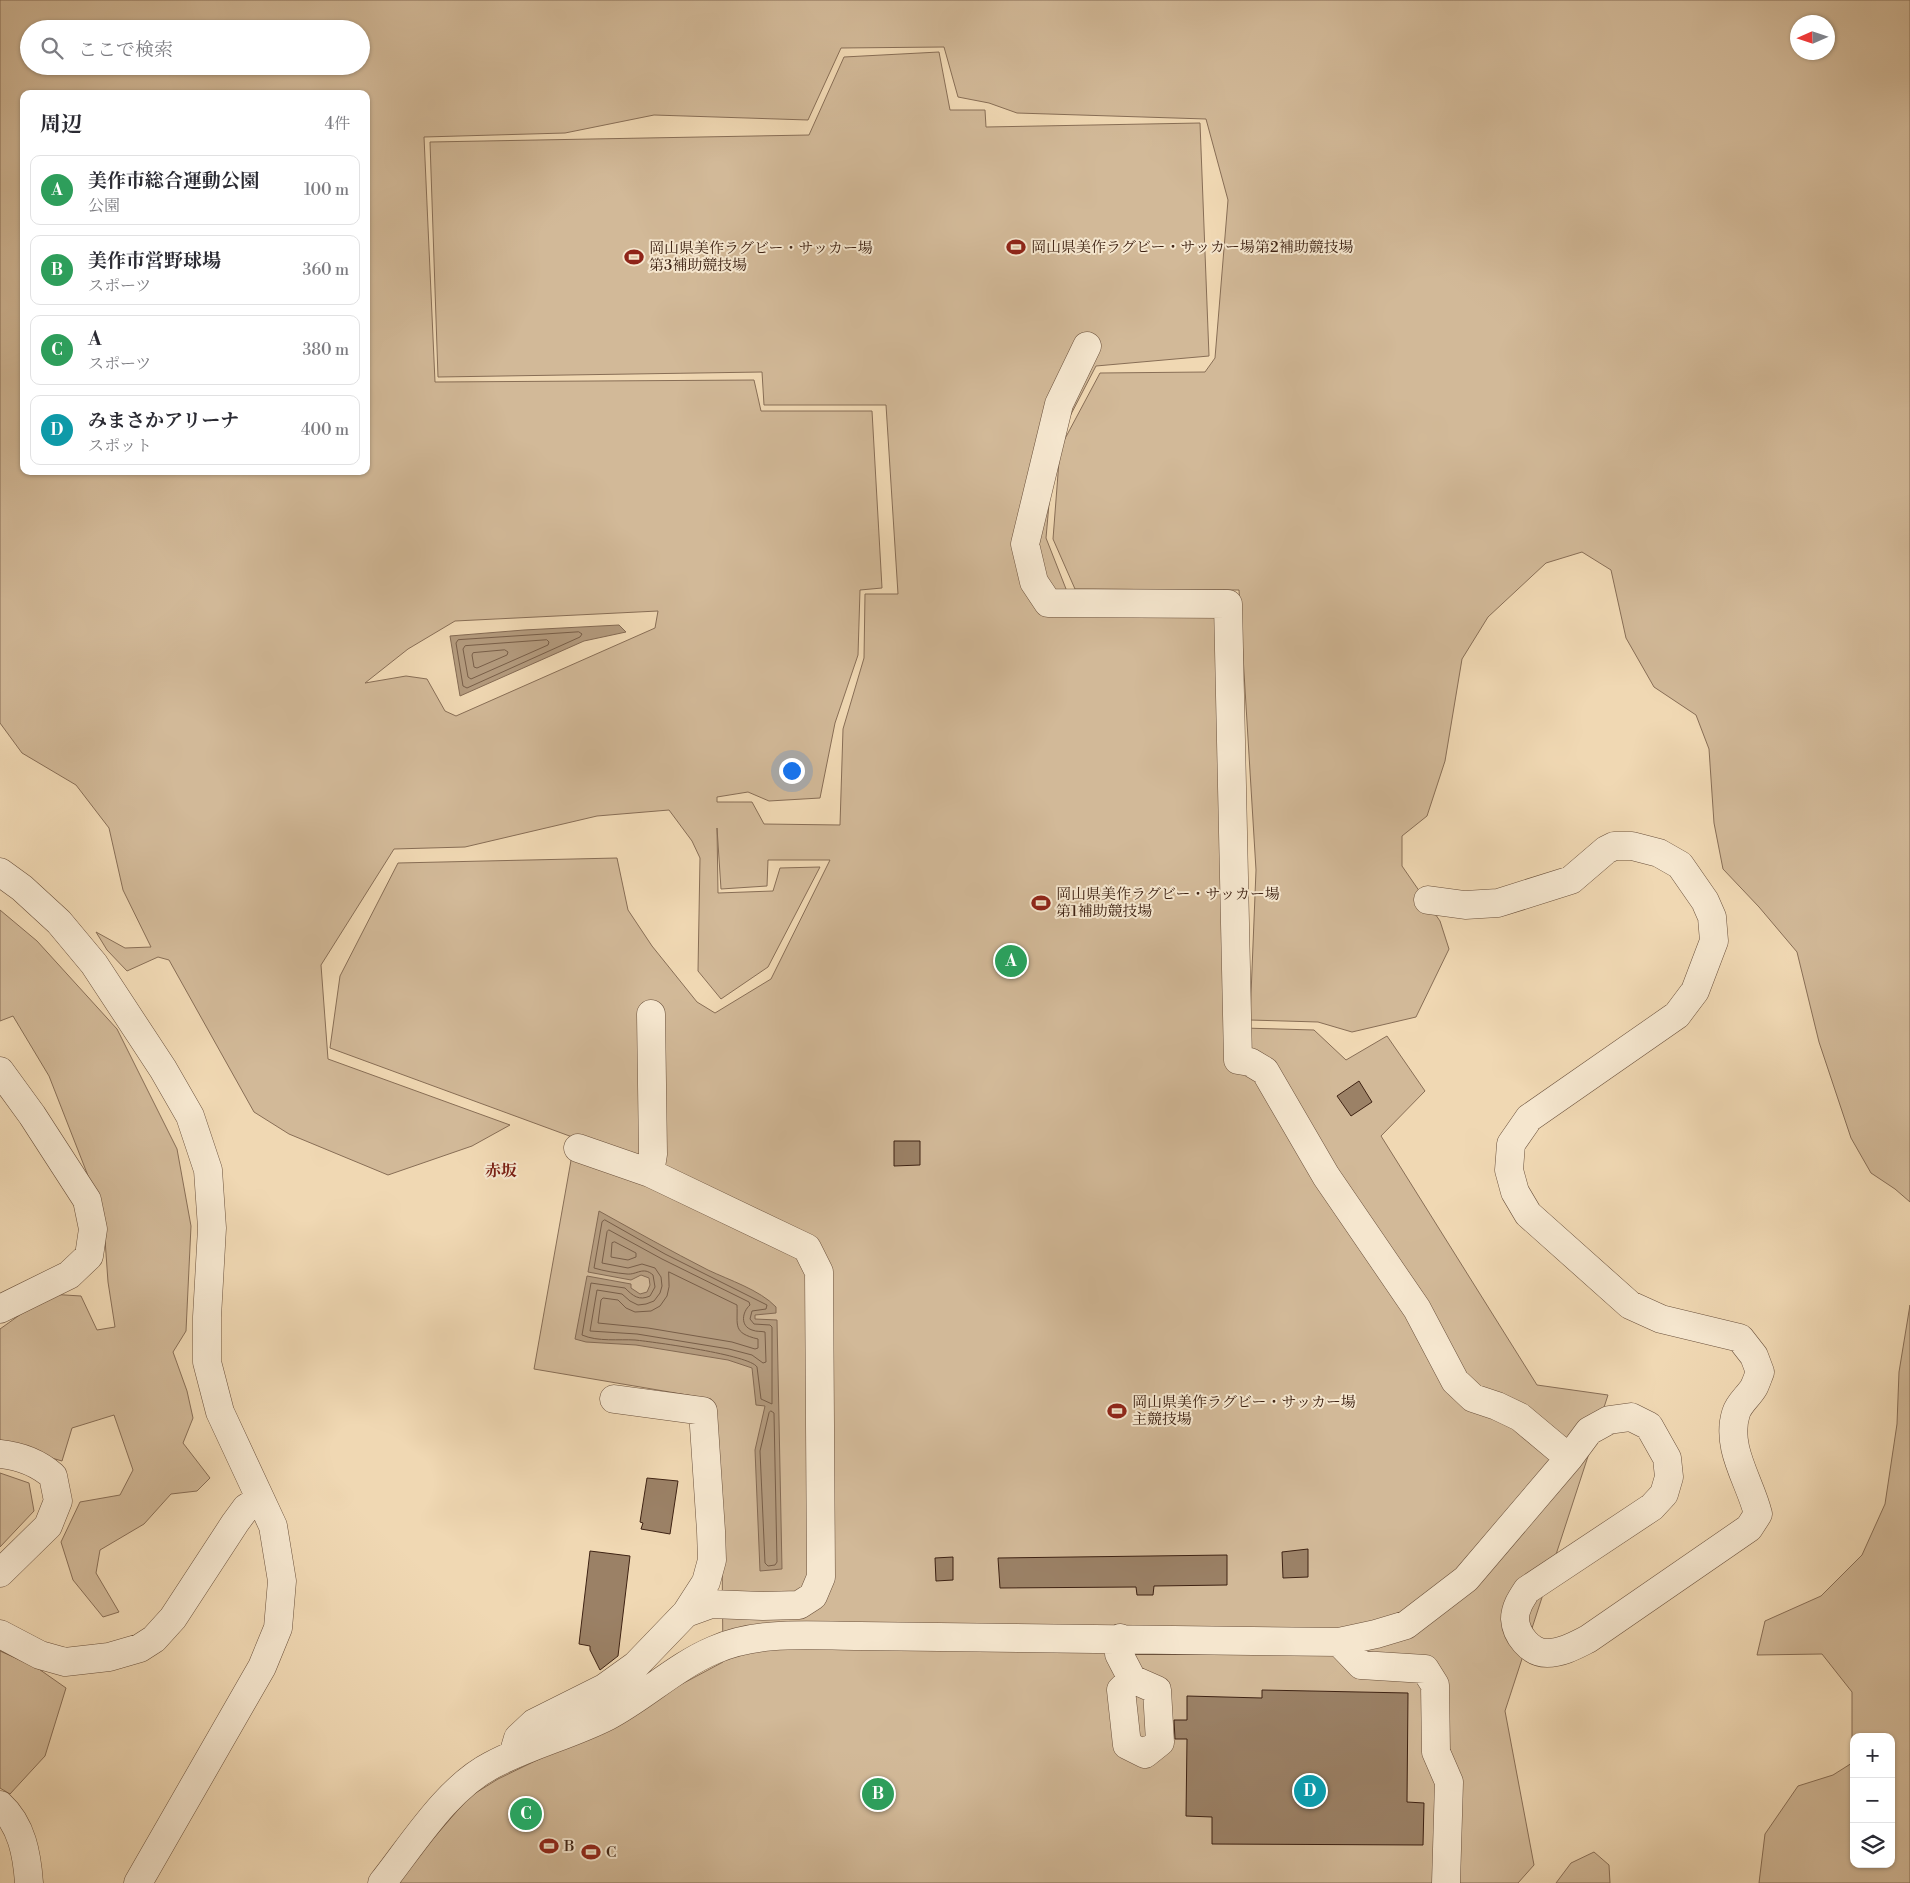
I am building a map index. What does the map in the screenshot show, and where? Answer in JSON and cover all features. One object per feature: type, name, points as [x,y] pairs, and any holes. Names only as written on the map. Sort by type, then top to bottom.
[{"type":"street","points":[[1087,346],[1059,404],[1025,544],[1034,582],[1048,603],[1228,604],[1238,1060],[1250,1062],[1264,1071],[1326,1176],[1417,1309],[1455,1381],[1473,1398],[1497,1406],[1520,1417],[1569,1458]]},
{"type":"street","points":[[382,1883],[438,1812],[467,1781],[491,1765],[608,1716],[684,1666],[714,1650],[748,1639],[792,1636],[860,1636],[1339,1642],[1376,1634],[1406,1625],[1466,1579],[1569,1458],[1589,1431],[1609,1420],[1631,1417],[1648,1426],[1667,1458],[1669,1477],[1664,1494],[1652,1507],[1527,1590],[1518,1604],[1515,1618],[1519,1634],[1530,1648],[1547,1653],[1566,1649],[1588,1639],[1750,1528],[1758,1514],[1755,1500],[1736,1454],[1732,1433],[1737,1411],[1754,1388],[1760,1372],[1754,1356],[1740,1338],[1661,1319],[1630,1305],[1528,1214],[1515,1192],[1509,1170],[1511,1144],[1529,1118],[1678,1015],[1695,990],[1714,941],[1712,918],[1705,901],[1680,865],[1659,853],[1632,846],[1614,846],[1606,850],[1571,880],[1498,903],[1465,905],[1428,900]]},
{"type":"street","points":[[0,872],[22,888],[59,922],[94,964],[163,1070],[190,1116],[208,1170],[212,1228],[207,1317],[207,1362],[220,1412],[273,1526],[282,1581],[278,1628],[262,1667],[138,1883]]},
{"type":"street","points":[[650,1173],[654,1154],[651,1014]]},
{"type":"street","points":[[0,1072],[32,1115],[87,1200],[93,1229],[89,1256],[69,1275],[0,1309]]},
{"type":"street","points":[[578,1148],[650,1173],[807,1248],[819,1272],[821,1577],[813,1596],[799,1605],[711,1604],[686,1613]]},
{"type":"street","points":[[513,1755],[518,1738],[534,1723],[610,1684],[636,1665],[686,1613],[706,1582],[712,1560],[702,1411],[614,1399]]},
{"type":"street","points":[[0,1454],[11,1455],[39,1465],[53,1476],[58,1501],[48,1526],[0,1573]]},
{"type":"street","points":[[0,1634],[40,1655],[65,1662],[109,1657],[140,1648],[154,1639],[173,1618],[235,1523],[246,1508],[260,1499]]},
{"type":"street","points":[[1120,1638],[1119,1654],[1132,1679]]},
{"type":"street","points":[[1339,1642],[1361,1665],[1424,1670],[1435,1685],[1436,1752],[1449,1782],[1446,1883]]},
{"type":"street","points":[[0,1805],[21,1834],[28,1865],[29,1883]]},
{"type":"shaded area","points":[[0,0],[1910,0],[1910,1202],[1871,1173],[1851,1138],[1819,1042],[1797,952],[1759,907],[1723,869],[1714,823],[1709,749],[1696,715],[1654,687],[1626,638],[1611,570],[1582,552],[1546,563],[1488,617],[1462,659],[1445,761],[1427,816],[1402,836],[1402,866],[1440,921],[1449,949],[1416,1017],[1352,1032],[1318,1022],[1250,1020],[1256,870],[1239,590],[1075,589],[1053,539],[1060,448],[1100,373],[1205,372],[1215,358],[1228,200],[1206,119],[1017,113],[989,103],[958,97],[944,47],[841,48],[808,120],[654,115],[565,133],[424,137],[435,382],[754,380],[761,411],[872,411],[882,588],[860,590],[858,655],[835,723],[820,798],[769,801],[748,792],[717,797],[717,802],[752,802],[764,824],[840,825],[843,729],[864,658],[865,594],[898,594],[886,405],[764,405],[762,372],[438,377],[430,142],[809,135],[844,57],[939,52],[950,110],[985,110],[986,127],[1200,123],[1209,356],[1096,366],[1054,447],[1046,538],[1068,594],[1234,596],[1243,1028],[1314,1030],[1346,1060],[1387,1036],[1425,1091],[1381,1136],[1537,1385],[1608,1395],[1505,1711],[1534,1865],[1518,1883],[395,1883],[469,1797],[498,1779],[564,1747],[723,1662],[722,1548],[711,1399],[534,1369],[575,1138],[330,1048],[340,976],[398,863],[617,858],[628,910],[652,946],[697,1002],[715,1013],[771,979],[830,860],[768,860],[767,886],[721,889],[717,828],[718,893],[773,891],[780,868],[820,867],[768,967],[721,999],[698,971],[700,858],[692,841],[669,810],[597,816],[465,847],[394,849],[321,965],[328,1059],[510,1125],[472,1146],[388,1175],[289,1134],[254,1112],[169,960],[158,957],[127,971],[107,950],[96,932],[125,948],[151,947],[123,890],[109,828],[76,785],[22,753],[0,723]],"holes":[[[658,611],[655,628],[456,716],[445,711],[427,679],[406,676],[365,683],[408,649],[455,621]]]},
{"type":"shaded area","points":[[0,910],[37,941],[117,1029],[177,1149],[191,1226],[186,1331],[173,1352],[187,1391],[193,1418],[183,1443],[210,1478],[197,1491],[171,1494],[144,1524],[100,1550],[96,1573],[119,1612],[103,1617],[73,1580],[61,1542],[80,1502],[120,1495],[133,1470],[114,1415],[72,1428],[62,1461],[0,1443],[0,1329],[49,1294],[81,1296],[97,1330],[115,1327],[108,1282],[104,1225],[92,1186],[49,1076],[13,1016],[0,1021]]},
{"type":"shaded area","points":[[1910,1305],[1910,1883],[1759,1883],[1765,1834],[1798,1786],[1833,1775],[1850,1764],[1850,1868],[1895,1868],[1895,1733],[1852,1733],[1852,1692],[1822,1654],[1757,1655],[1765,1621],[1821,1596],[1862,1555],[1885,1504],[1897,1424],[1899,1372]]},
{"type":"shaded area","points":[[0,1473],[29,1483],[34,1511],[0,1547]]},
{"type":"shaded area","points":[[0,1651],[36,1667],[66,1688],[45,1756],[10,1794],[0,1788]]},
{"type":"shaded area","points":[[1594,1852],[1609,1865],[1610,1883],[1556,1883],[1571,1863]]},
{"type":"water","points":[[619,625],[626,632],[584,641],[460,696],[450,636]]},
{"type":"water","points":[[599,1211],[708,1270],[753,1290],[776,1307],[776,1313],[755,1315],[755,1319],[777,1320],[782,1569],[760,1571],[755,1450],[765,1406],[756,1405],[752,1368],[728,1360],[636,1345],[586,1342],[575,1339],[587,1276],[631,1284],[631,1288],[640,1294],[647,1292],[650,1285],[649,1278],[641,1275],[631,1280],[588,1272]]},
{"type":"building","points":[[1359,1081],[1372,1102],[1351,1116],[1337,1096]]},
{"type":"building","points":[[894,1141],[920,1141],[920,1165],[894,1166]]},
{"type":"building","points":[[647,1478],[678,1481],[670,1534],[641,1529],[643,1523],[640,1522]]},
{"type":"building","points":[[1308,1549],[1308,1577],[1283,1578],[1282,1552]]},
{"type":"building","points":[[590,1551],[630,1556],[618,1656],[600,1670],[590,1650],[590,1646],[579,1644]]},
{"type":"building","points":[[1227,1555],[1227,1585],[1154,1586],[1153,1595],[1137,1595],[1136,1587],[1000,1588],[998,1558]]},
{"type":"building","points":[[953,1557],[953,1580],[936,1581],[935,1558]]},
{"type":"building","points":[[1262,1690],[1408,1693],[1407,1802],[1424,1803],[1423,1845],[1212,1844],[1212,1817],[1186,1816],[1187,1739],[1175,1739],[1174,1720],[1187,1720],[1187,1696],[1262,1698]]},
{"type":"place","name":"岡山県美作ラグビー・サッカー場第2補助競技場","points":[[1016,247]]},
{"type":"place","name":"岡山県美作ラグビー・サッカー場 第3補助競技場","points":[[634,257]]},
{"type":"place","name":"岡山県美作ラグビー・サッカー場 第1補助競技場","points":[[1041,903]]},
{"type":"place","name":"美作市総合運動公園","points":[[1011,961]]},
{"type":"place","name":"岡山県美作ラグビー・サッカー場 主競技場","points":[[1117,1411]]},
{"type":"place","name":"みまさかアリーナ","points":[[1310,1791]]},
{"type":"place","name":"美作市営野球場","points":[[878,1794]]},
{"type":"place","name":"A","points":[[526,1814]]},
{"type":"place","name":"B","points":[[549,1846]]},
{"type":"place","name":"C","points":[[591,1852]]},
{"type":"district","name":"赤坂","points":[[501,1170]]}]
